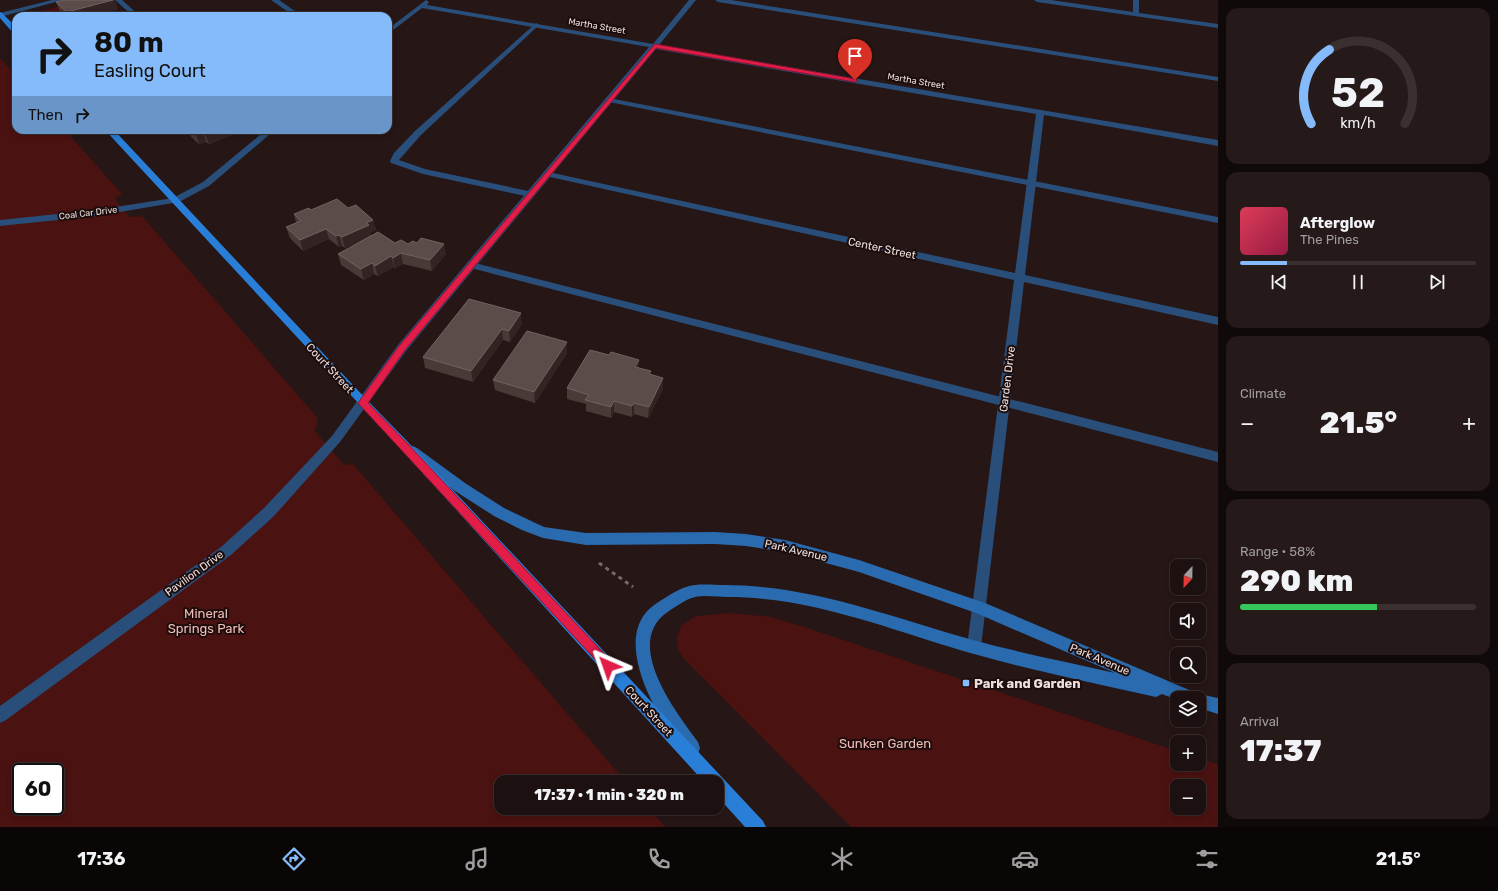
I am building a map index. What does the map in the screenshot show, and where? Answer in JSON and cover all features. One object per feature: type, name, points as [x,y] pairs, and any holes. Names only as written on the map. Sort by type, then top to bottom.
[{"type":"main road","points":[[0,15],[12,27]]},
{"type":"main road","name":"Court Street","points":[[113,134],[403,444],[709,775]]},
{"type":"main road","name":"Court Street","points":[[724,792],[757,827]]},
{"type":"street","points":[[0,15],[60,0]]},
{"type":"street","points":[[118,0],[132,12]]},
{"type":"street","points":[[274,0],[293,12]]},
{"type":"street","points":[[392,29],[428,0]]},
{"type":"street","name":"Pavilion Drive","points":[[0,715],[226,550],[269,512],[336,439],[402,348],[693,0]]},
{"type":"street","points":[[718,0],[1218,79]]},
{"type":"street","points":[[1037,0],[1218,26]]},
{"type":"street","points":[[1136,0],[1136,14]]},
{"type":"street","name":"Martha Street","points":[[421,6],[1218,143]]},
{"type":"street","points":[[530,194],[423,171],[394,161],[397,155],[418,133],[536,25]]},
{"type":"street","points":[[609,100],[1218,220]]},
{"type":"street","name":"Garden Drive","points":[[974,647],[1040,112]]},
{"type":"street","name":"Coal Car Drive","points":[[0,223],[96,213],[176,200],[186,196],[210,181],[266,134]]},
{"type":"street","name":"Center Street","points":[[547,174],[1218,321]]},
{"type":"street","points":[[472,265],[1218,457]]},
{"type":"street","name":"Park Avenue","points":[[403,444],[460,487],[499,512],[543,532],[586,539],[715,538],[746,540],[785,546],[859,566],[980,608],[1174,691]]},
{"type":"street","name":"Park Avenue","points":[[710,775],[662,707],[651,683],[643,652],[643,638],[647,625],[654,613],[678,598],[694,591],[754,592],[801,598],[865,613],[974,647],[1170,694]]},
{"type":"street","name":"Park Avenue","points":[[1206,703],[1218,706]]},
{"type":"path","points":[[598,562],[633,587]]},
{"type":"green space","points":[[82,0],[69,12],[40,12]]},
{"type":"green space","name":"Mineral Springs Park","points":[[0,58],[12,72],[12,134],[69,134],[122,194],[115,199],[130,217],[142,216],[316,416],[318,423],[314,430],[344,465],[353,464],[620,775],[494,775],[494,815],[655,815],[665,827],[0,827]]},
{"type":"green space","name":"Sunken Garden","points":[[731,613],[771,617],[1170,749],[1170,771],[1206,771],[1206,760],[1218,764],[1218,827],[851,827],[685,660],[678,650],[677,638],[681,626],[696,616]]},
{"type":"building","points":[[65,0],[113,0],[67,12],[56,2]]},
{"type":"building","points":[[337,199],[348,208],[356,205],[373,220],[366,223],[369,225],[342,237],[339,235],[336,236],[326,229],[300,240],[286,227],[301,221],[294,214],[309,208],[311,210]]},
{"type":"building","points":[[378,232],[395,243],[401,240],[408,244],[413,241],[417,243],[421,238],[444,244],[430,260],[401,253],[393,258],[391,256],[375,266],[372,263],[361,269],[338,254]]},
{"type":"building","points":[[469,299],[521,313],[509,331],[502,329],[471,371],[423,357]]},
{"type":"building","points":[[527,331],[567,342],[534,392],[493,380]]},
{"type":"building","points":[[590,350],[609,355],[611,352],[639,360],[635,367],[651,371],[649,374],[663,378],[649,407],[634,403],[632,406],[614,401],[611,407],[585,400],[589,395],[567,388]]},
{"type":"place","name":"Park and Garden","points":[[966,683]]},
{"type":"route","points":[[608,666],[403,444],[363,403],[402,348],[655,46],[855,80]]}]
